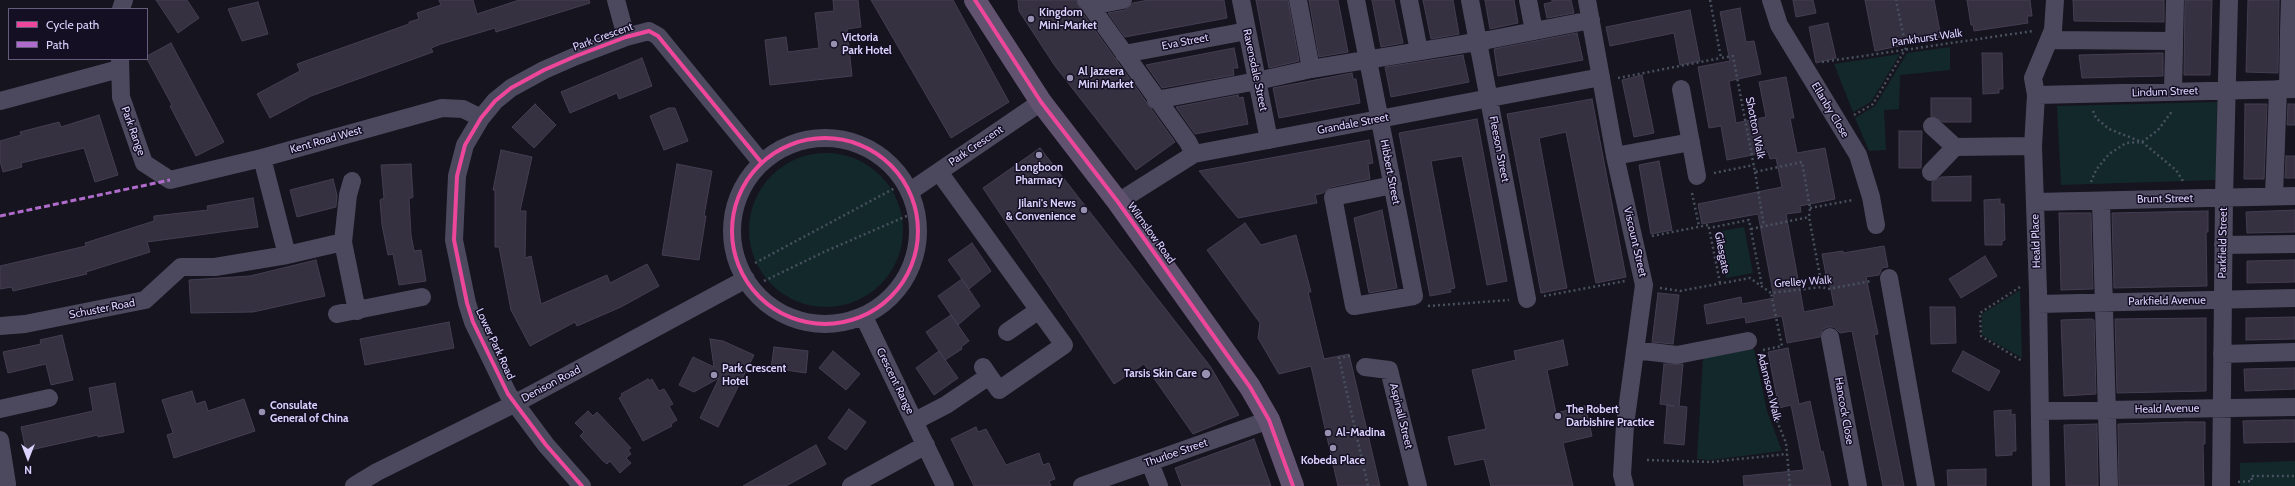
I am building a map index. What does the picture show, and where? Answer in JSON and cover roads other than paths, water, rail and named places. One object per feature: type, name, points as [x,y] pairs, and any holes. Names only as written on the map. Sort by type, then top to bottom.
[{"type":"main road","name":"Wilmslow Road","points":[[980,2],[1041,102],[1118,202],[1250,387],[1269,420],[1293,486]]},
{"type":"street","points":[[616,0],[626,37]]},
{"type":"street","points":[[1088,3],[1123,0]]},
{"type":"street","name":"Ravensdale Street","points":[[1241,0],[1269,140]]},
{"type":"street","points":[[1298,0],[1311,69]]},
{"type":"street","name":"Hibbert Street","points":[[1356,0],[1367,60],[1380,119],[1393,185],[1414,296],[1354,306],[1333,197],[1393,185]]},
{"type":"street","points":[[1409,0],[1419,51]]},
{"type":"street","name":"Fleeson Street","points":[[1470,0],[1527,299]]},
{"type":"street","points":[[1528,0],[1534,31]]},
{"type":"street","name":"Viscount Street","points":[[1587,0],[1606,78],[1615,156],[1644,286],[1625,425],[1622,475],[1625,486]]},
{"type":"street","name":"Ellanby Close","points":[[1771,0],[1779,25],[1858,155],[1871,197],[1876,225]]},
{"type":"street","name":"Heald Place","points":[[2041,486],[2038,304],[2033,146],[2036,95],[2033,78],[2051,35],[2055,0]]},
{"type":"street","points":[[2174,99],[2175,0]]},
{"type":"street","name":"Parkfield Street","points":[[2229,0],[2226,90],[2221,408],[2229,484]]},
{"type":"street","points":[[2274,196],[2287,89],[2292,31],[2290,0]]},
{"type":"street","points":[[1088,3],[1156,100],[1188,142],[1194,154]]},
{"type":"street","points":[[1156,100],[1258,82],[1311,69],[1478,41],[1591,20]]},
{"type":"street","name":"Park Crescent","points":[[481,118],[495,101],[511,88],[544,70],[626,37],[649,31],[658,36],[761,162]]},
{"type":"street","name":"Eva Street","points":[[1124,54],[1247,31]]},
{"type":"street","points":[[2051,35],[2174,41]]},
{"type":"street","name":"Park Range","points":[[0,101],[119,64],[121,97],[144,163],[170,180]]},
{"type":"street","name":"Grandale Street","points":[[1118,202],[1194,154],[1489,98],[1606,78]]},
{"type":"street","points":[[1681,89],[1697,176]]},
{"type":"street","name":"Lindum Street","points":[[2036,95],[2174,99],[2226,90],[2287,89]]},
{"type":"street","name":"Park Crescent","points":[[908,185],[939,172],[1041,102]]},
{"type":"street","name":"Kent Road West","points":[[170,180],[262,158],[442,108],[463,109],[481,118]]},
{"type":"street","name":"Lower Park Road","points":[[481,118],[465,145],[460,160],[454,207],[454,240],[466,303],[490,359],[516,403],[546,445],[582,486]]},
{"type":"street","points":[[1932,126],[1955,147],[2033,146]]},
{"type":"street","points":[[823,136],[843,138],[881,157],[908,185],[916,212],[918,228],[916,254],[905,279],[888,298],[864,317],[844,325],[821,326],[801,322],[781,313],[761,298],[746,279],[733,243],[733,218],[747,179],[761,162],[783,146],[804,139],[823,136]]},
{"type":"street","points":[[1615,156],[1691,142]]},
{"type":"street","points":[[1931,172],[1955,147]]},
{"type":"street","points":[[262,158],[287,255]]},
{"type":"street","points":[[915,421],[946,405],[986,372],[999,390],[1064,345],[939,172]]},
{"type":"street","points":[[352,181],[348,195],[343,242],[357,310]]},
{"type":"street","name":"Brunt Street","points":[[2035,202],[2295,196]]},
{"type":"street","points":[[2095,201],[2104,303],[2109,486]]},
{"type":"street","name":"Schuster Road","points":[[0,326],[25,324],[145,300],[181,267],[215,267],[287,255],[343,242]]},
{"type":"street","points":[[2223,246],[2295,244]]},
{"type":"street","points":[[1889,278],[1926,486]]},
{"type":"street","name":"Denison Road","points":[[354,486],[377,472],[516,403],[746,279]]},
{"type":"street","points":[[337,314],[422,297]]},
{"type":"street","name":"Parkfield Avenue","points":[[2038,304],[2295,298]]},
{"type":"street","points":[[1007,332],[1038,310]]},
{"type":"street","name":"Crescent Range","points":[[864,317],[945,486]]},
{"type":"street","name":"Hancock Close","points":[[1830,337],[1858,486]]},
{"type":"street","name":"Adamson Walk","points":[[1635,350],[1677,355],[1704,341],[1754,346]]},
{"type":"street","points":[[2222,354],[2295,352]]},
{"type":"street","name":"Aspinall Street","points":[[1365,367],[1389,370],[1418,486]]},
{"type":"street","points":[[0,409],[49,398]]},
{"type":"street","name":"Heald Avenue","points":[[2040,411],[2295,407]]},
{"type":"street","name":"Thurloe Street","points":[[1082,486],[1269,420]]},
{"type":"street","points":[[0,440],[7,484]]},
{"type":"street","points":[[851,486],[926,445]]},
{"type":"street","points":[[1150,463],[1159,486]]},
{"type":"place","name":"Kingdom Mini-Market","points":[[1031,19]]},
{"type":"place","name":"Victoria Park Hotel","points":[[834,44]]},
{"type":"place","name":"Al Jazeera Mini Market","points":[[1070,78]]},
{"type":"place","name":"Longboon Pharmacy","points":[[1039,155]]},
{"type":"place","name":"Jilani's News & Convenience","points":[[1084,210]]},
{"type":"place","name":"Tarsis Skin Care","points":[[1206,374]]},
{"type":"place","name":"Park Crescent Hotel","points":[[714,375]]},
{"type":"place","name":"Consulate General of China","points":[[262,412]]},
{"type":"place","name":"The Robert Darbishire Practice","points":[[1558,416]]},
{"type":"place","name":"Al-Madina","points":[[1328,433]]},
{"type":"place","name":"Kobeda Place","points":[[1333,448]]}]
